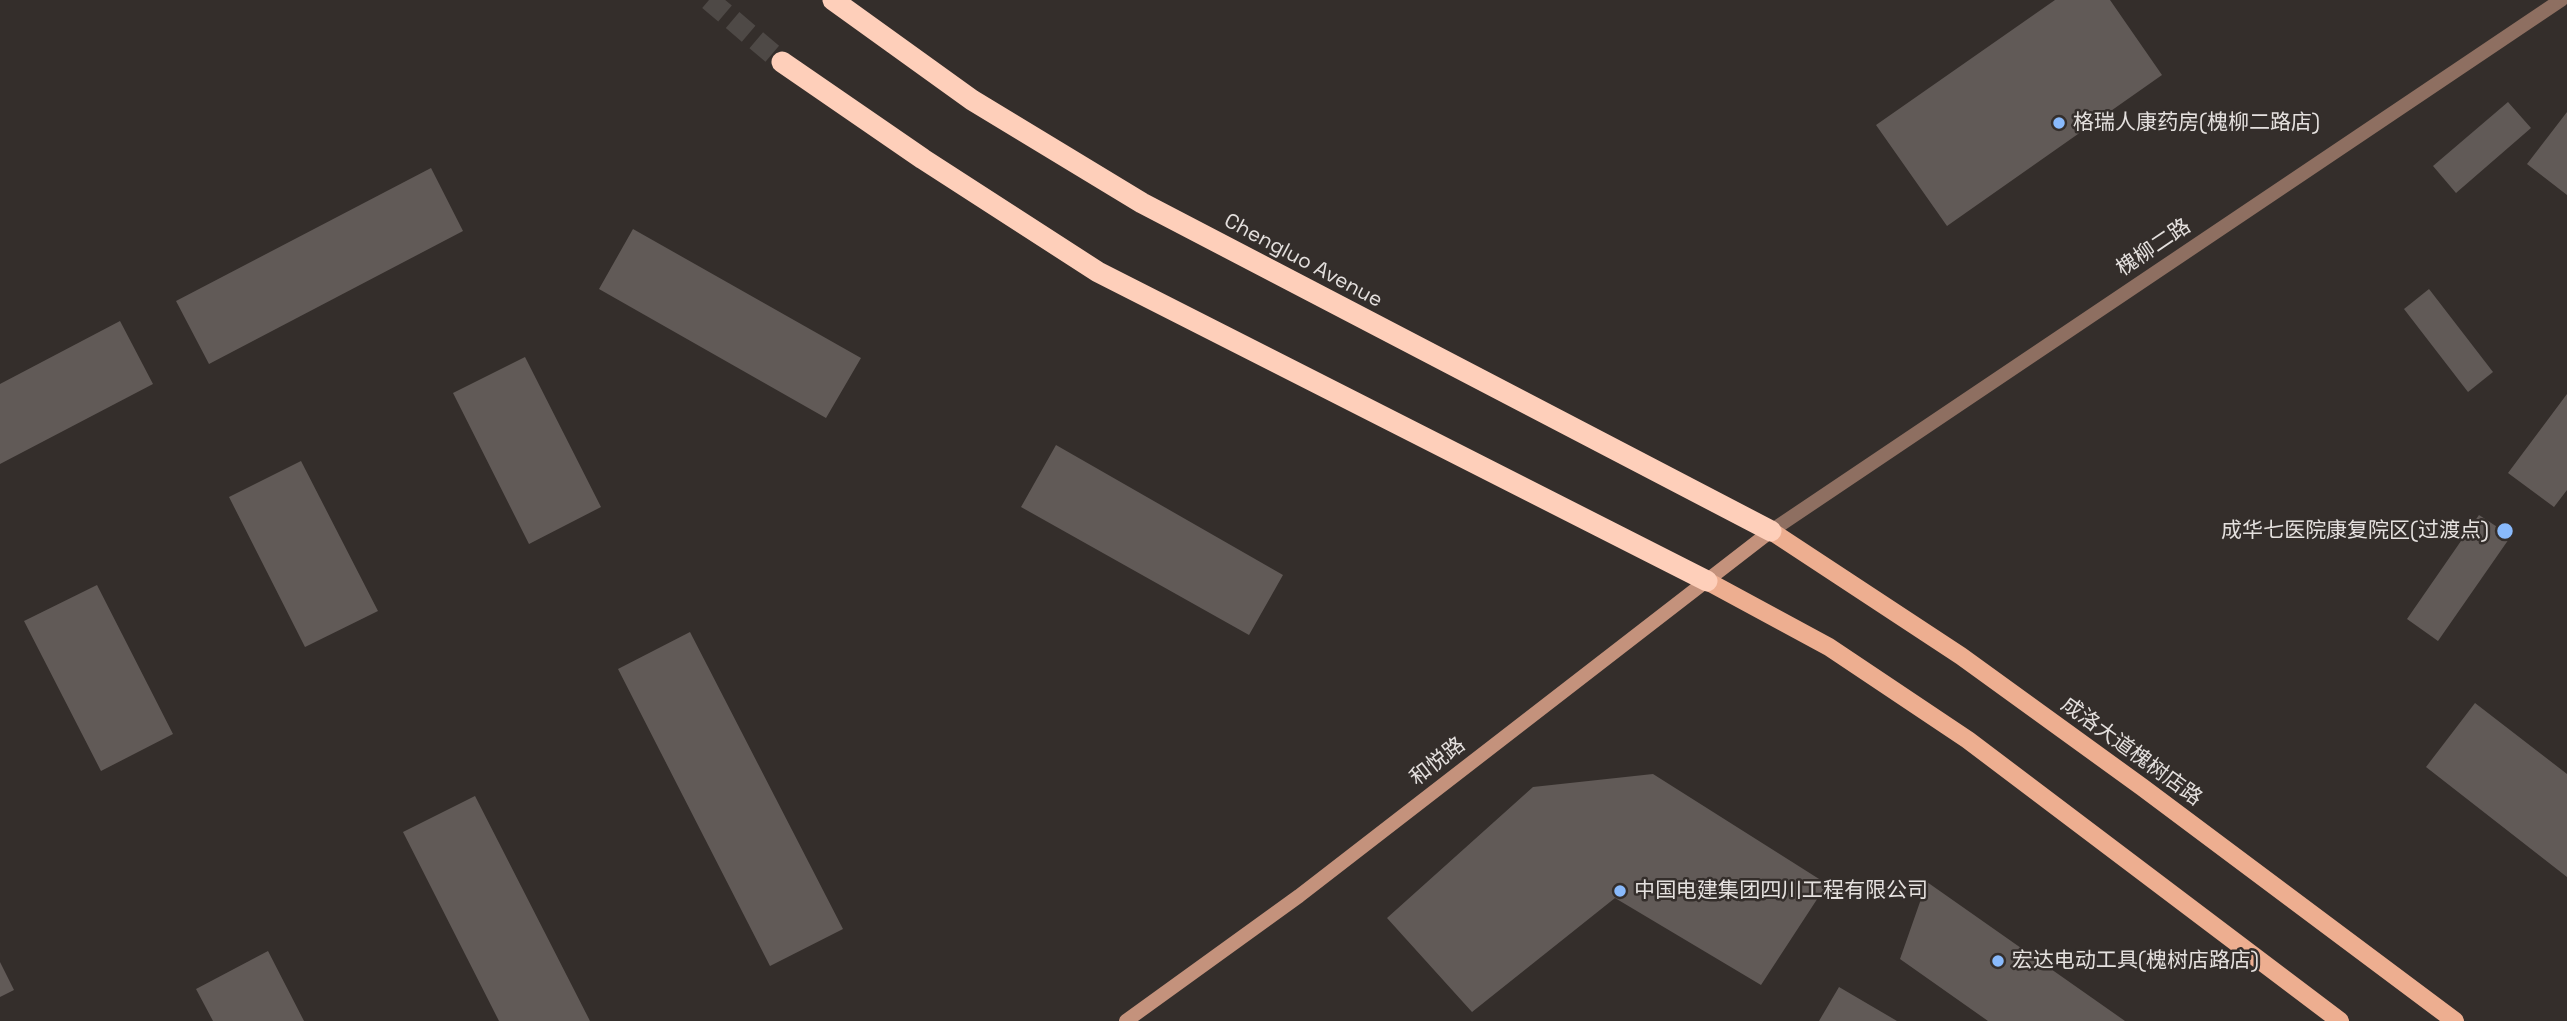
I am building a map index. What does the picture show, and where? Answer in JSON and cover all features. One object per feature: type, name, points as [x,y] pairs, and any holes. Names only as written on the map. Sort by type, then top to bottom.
[{"type":"highway","name":"Chengluo Avenue","points":[[833,0],[972,100],[1142,203],[1771,531]]},
{"type":"highway","points":[[782,62],[923,159],[1098,272],[1707,581]]},
{"type":"main road","name":"成洛大道槐树店路","points":[[1771,531],[1972,664],[2142,787],[2455,1021]]},
{"type":"main road","points":[[1707,581],[1829,647],[1968,740],[2340,1021]]},
{"type":"street","name":"槐柳二路","points":[[1771,531],[2561,0]]},
{"type":"street","name":"和悦路","points":[[1126,1021],[1299,896],[1771,531]]},
{"type":"building","points":[[2055,0],[2110,0],[2162,75],[1947,226],[1876,125]]},
{"type":"building","points":[[2508,102],[2531,128],[2456,193],[2433,166]]},
{"type":"building","points":[[2567,112],[2567,195],[2527,164]]},
{"type":"building","points":[[431,168],[463,231],[209,364],[176,301]]},
{"type":"building","points":[[633,229],[861,358],[826,418],[599,289]]},
{"type":"building","points":[[2429,289],[2493,372],[2468,392],[2404,309]]},
{"type":"building","points":[[120,321],[153,384],[0,464],[0,384]]},
{"type":"building","points":[[525,357],[601,507],[529,544],[453,393]]},
{"type":"building","points":[[2567,394],[2567,490],[2554,507],[2508,473]]},
{"type":"building","points":[[1056,445],[1283,575],[1249,635],[1021,507]]},
{"type":"building","points":[[301,461],[378,611],[305,647],[229,497]]},
{"type":"building","points":[[2479,515],[2511,536],[2438,641],[2407,619]]},
{"type":"building","points":[[97,585],[173,734],[101,771],[24,621]]},
{"type":"building","points":[[690,632],[843,929],[770,966],[618,669]]},
{"type":"building","points":[[2475,703],[2567,774],[2567,877],[2426,767]]},
{"type":"building","name":"中国电建集团四川工程有限公司","points":[[1653,774],[1827,884],[1761,985],[1615,898],[1472,1012],[1387,918],[1533,787]]},
{"type":"building","points":[[475,796],[590,1021],[499,1021],[403,832]]},
{"type":"building","points":[[1927,882],[2125,1021],[1988,1021],[1900,959]]},
{"type":"building","points":[[268,951],[304,1021],[213,1021],[196,989]]},
{"type":"building","points":[[0,962],[14,990],[0,997]]},
{"type":"building","points":[[1839,987],[1897,1021],[1819,1021]]},
{"type":"tunnel","points":[[709,0],[782,62]]},
{"type":"place","name":"格瑞人康药房(槐柳二路店)","points":[[2059,123]]},
{"type":"place","name":"成华七医院康复院区(过渡点)","points":[[2505,531]]},
{"type":"place","name":"中国电建集团四川工程有限公司","points":[[1620,891]]},
{"type":"place","name":"宏达电动工具(槐树店路店)","points":[[1998,961]]}]
